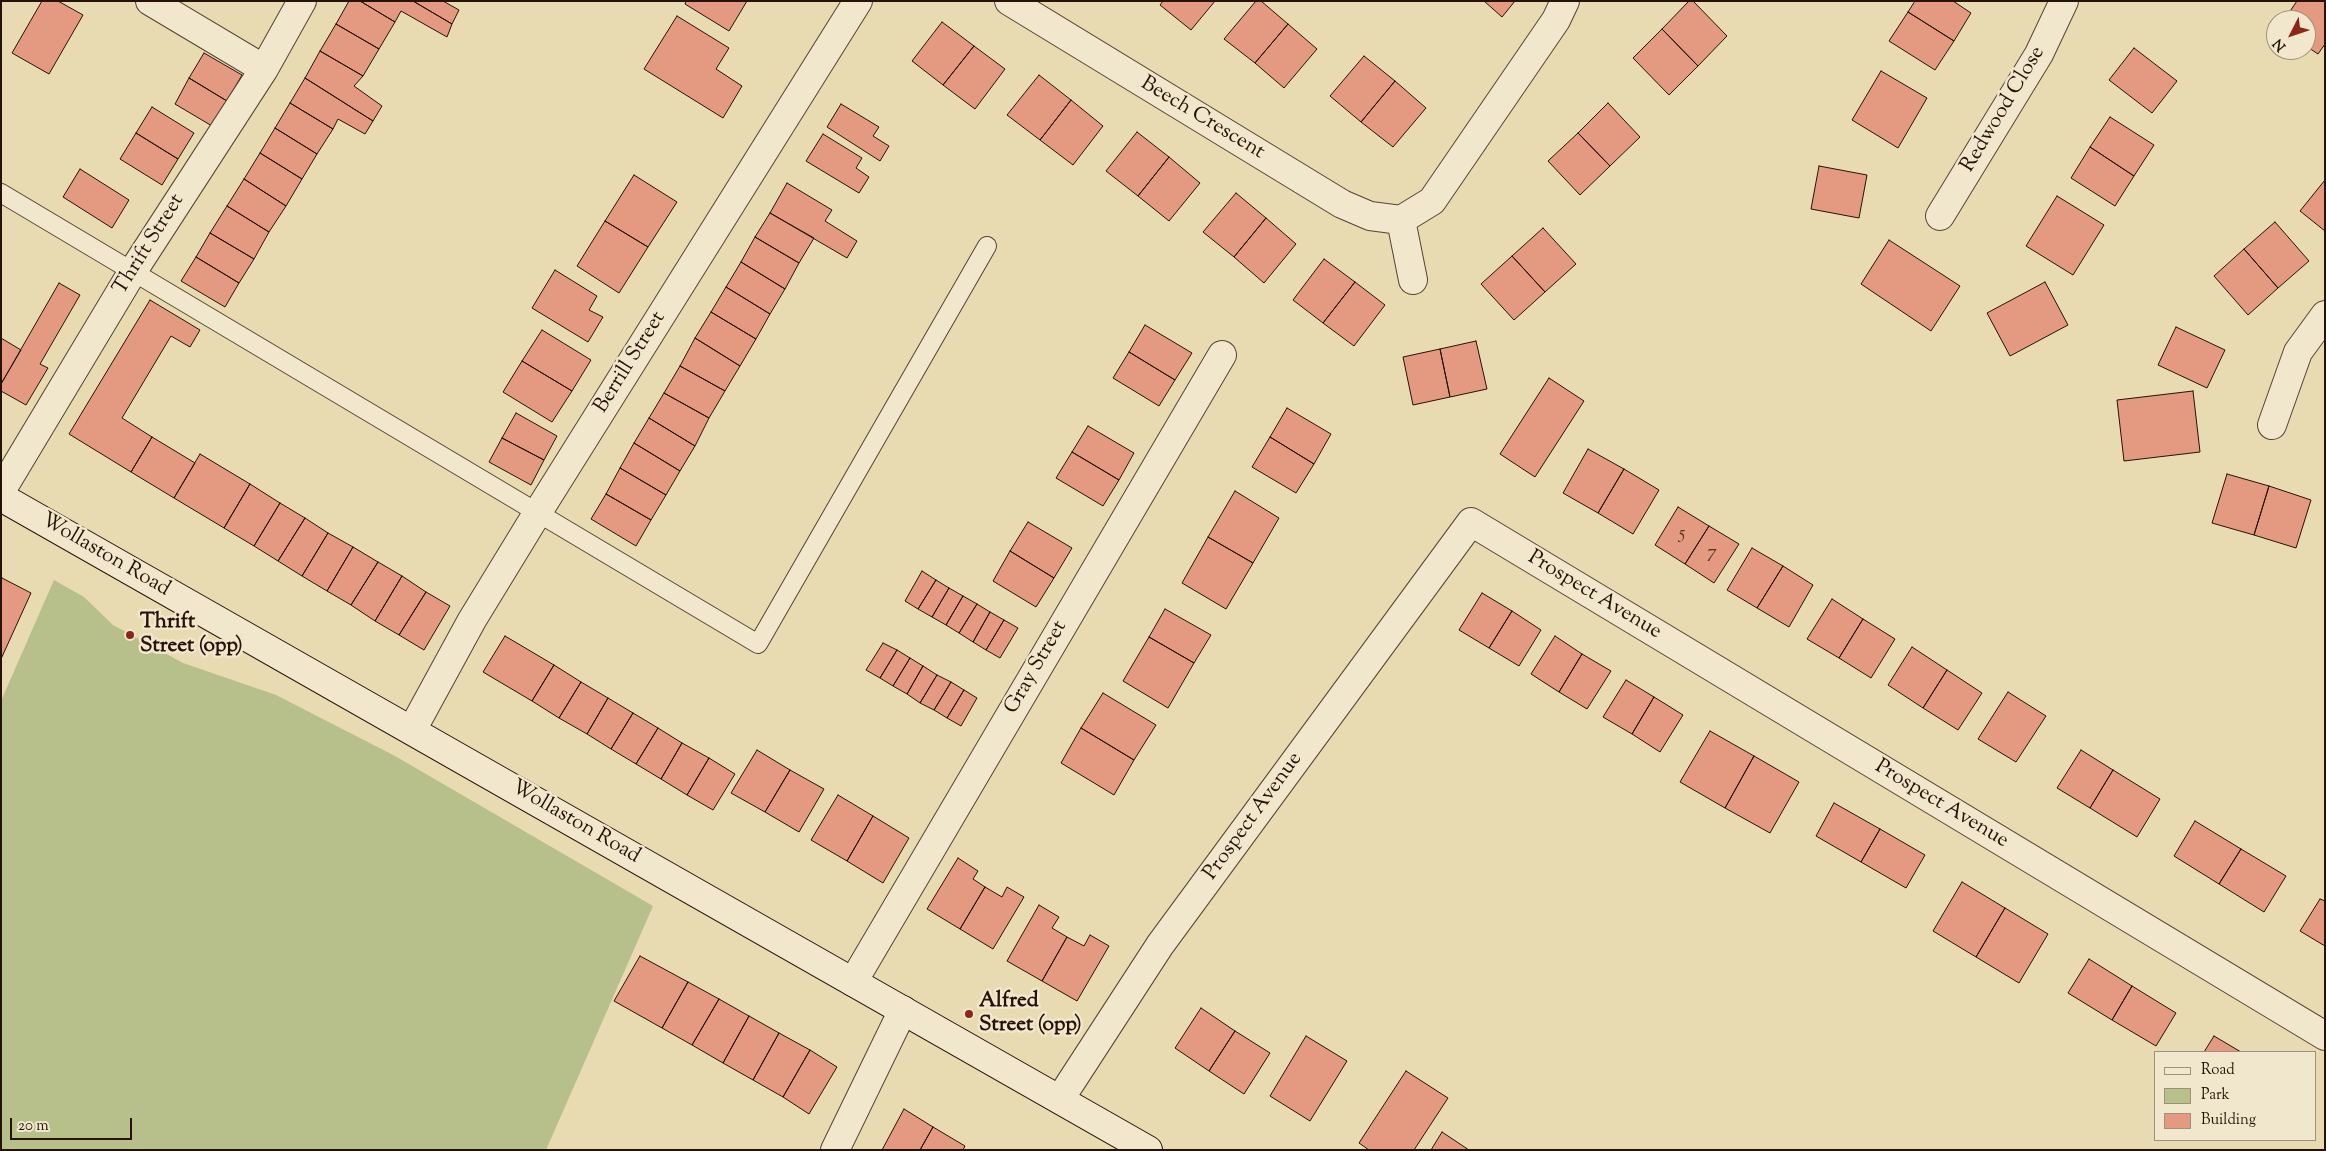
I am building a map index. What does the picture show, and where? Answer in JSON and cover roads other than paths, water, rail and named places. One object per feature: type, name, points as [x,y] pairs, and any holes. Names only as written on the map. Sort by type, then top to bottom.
[{"type":"street","points":[[150,1],[264,69]]},
{"type":"street","name":"Thrift Street","points":[[1,491],[133,271],[264,69],[302,1]]},
{"type":"street","name":"Berrill Street","points":[[412,730],[472,620],[538,512],[858,1]]},
{"type":"street","name":"Beech Crescent","points":[[1009,1],[1342,204],[1370,216],[1401,220]]},
{"type":"street","points":[[1413,280],[1401,220],[1432,201],[1556,20],[1565,1]]},
{"type":"street","name":"Redwood Close","points":[[1940,216],[2039,54],[2064,1]]},
{"type":"street","points":[[2272,425],[2298,352],[2325,315]]},
{"type":"street","name":"Gray Street","points":[[853,982],[1222,355]]},
{"type":"street","name":"Wollaston Road","points":[[1,497],[1148,1150]]},
{"type":"street","name":"Prospect Avenue","points":[[1060,1099],[1160,945],[1471,522],[2325,1036]]},
{"type":"street","points":[[835,1150],[903,1010]]},
{"type":"lane","points":[[1,193],[758,644],[986,246]]},
{"type":"place","name":"Thrift Street (opp)","points":[[130,635]]},
{"type":"place","name":"Alfred Street (opp)","points":[[969,1014]]}]
